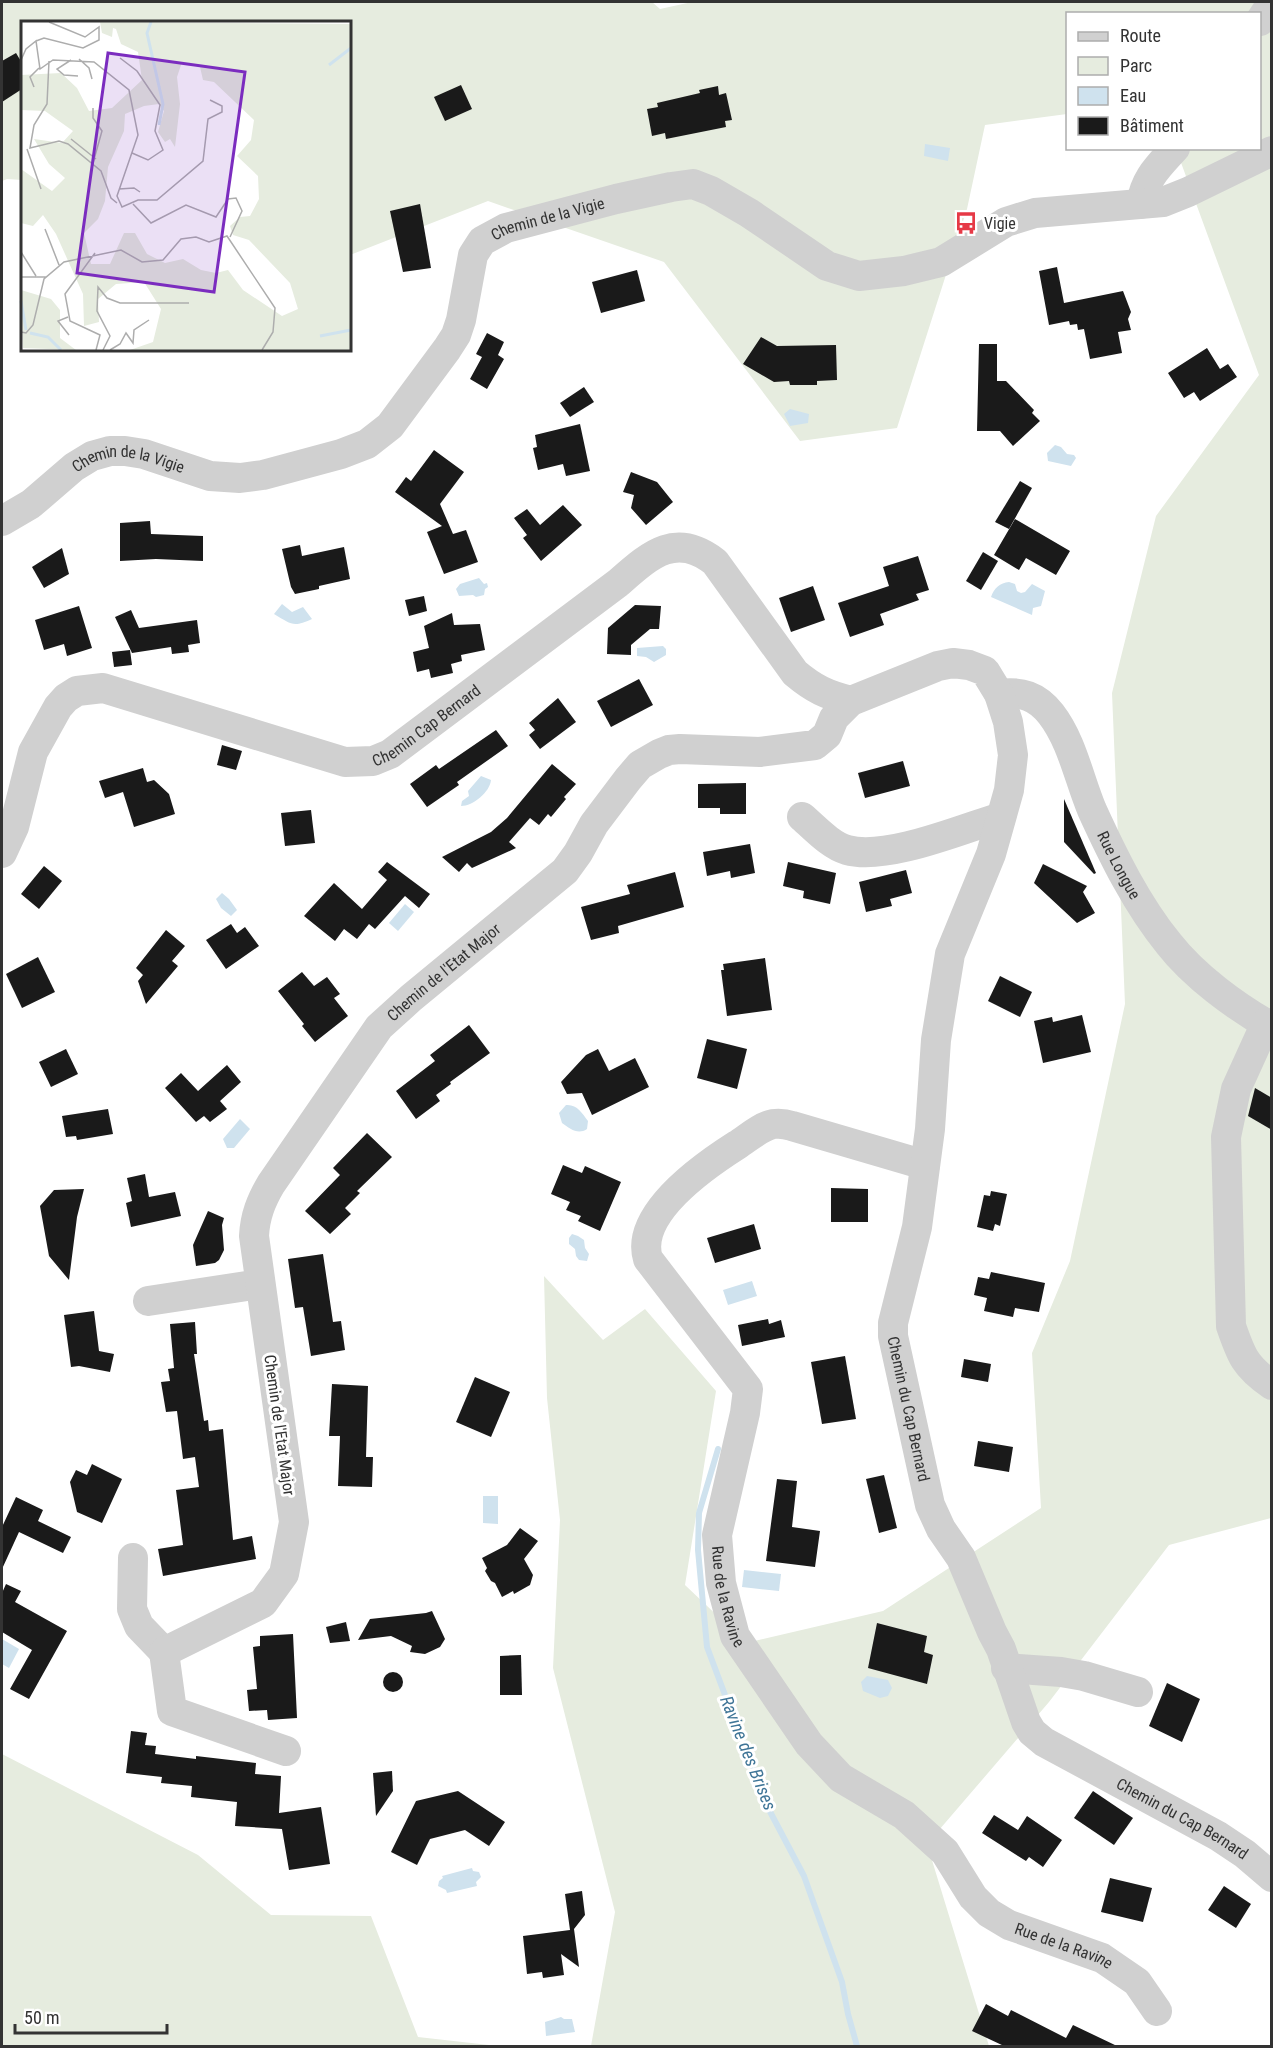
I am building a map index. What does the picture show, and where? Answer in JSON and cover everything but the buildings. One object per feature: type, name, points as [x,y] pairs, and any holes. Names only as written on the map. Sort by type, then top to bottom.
[{"type":"street","points":[[1261,20],[1272,3]]},
{"type":"street","points":[[1141,204],[1150,175],[1173,150]]},
{"type":"street","name":"Chemin de la Vigie","points":[[2,521],[31,504],[74,467],[92,456],[110,451],[144,454],[210,476],[240,478],[263,475],[341,454],[368,444],[390,426],[447,350],[456,335],[461,320],[473,255],[482,241],[506,228],[616,199],[693,184],[711,191],[749,213],[827,266],[859,276],[904,271],[941,262],[1006,222],[1035,213],[1163,202],[1272,151]]},
{"type":"street","name":"Chemin Cap Bernard","points":[[2,853],[14,828],[33,752],[58,707],[77,691],[103,688],[345,762],[373,762],[390,754],[664,549],[691,548],[704,553],[715,562],[795,673],[810,686],[827,695],[851,701]]},
{"type":"street","name":"Chemin du Cap Bernard","points":[[938,666],[953,663],[969,664],[985,671],[999,694],[1008,722],[1013,755],[1009,790],[991,854],[950,954],[936,1040],[930,1129],[917,1227],[893,1323],[893,1336],[930,1505],[961,1558],[1001,1650],[1026,1722],[1032,1732],[1044,1742],[1218,1836],[1245,1854],[1272,1877]]},
{"type":"street","name":"Chemin de l'Etat Major","points":[[164,1652],[263,1603],[284,1574],[294,1522],[260,1284],[254,1236],[255,1218],[261,1200],[379,1027],[565,871],[594,824],[640,765],[669,750],[760,752],[815,746],[827,735],[834,718],[851,701],[938,666]]},
{"type":"street","name":"Rue Longue","points":[[999,694],[1015,692],[1033,697],[1050,712],[1060,727],[1092,809],[1119,867],[1152,921],[1185,963],[1212,986],[1269,1025]]},
{"type":"street","points":[[801,817],[836,845],[847,850],[865,852],[883,851],[923,841],[1001,817]]},
{"type":"street","points":[[1269,1025],[1260,1070],[1236,1089],[1226,1137],[1231,1326],[1241,1355],[1257,1375],[1272,1385]]},
{"type":"street","name":"Rue de la Ravine","points":[[925,1165],[792,1126],[775,1124],[758,1132],[701,1168],[678,1190],[651,1226],[644,1248],[648,1259],[748,1389],[748,1401],[717,1535],[721,1583],[735,1636],[809,1744],[841,1778],[904,1815],[945,1852],[974,1897],[989,1913],[1009,1925],[1102,1958],[1137,1982],[1156,2011]]},
{"type":"street","points":[[148,1300],[260,1284]]},
{"type":"street","points":[[133,1558],[132,1609],[139,1626],[164,1652],[172,1711],[286,1751]]},
{"type":"street","points":[[1006,1668],[1084,1676],[1138,1692]]},
{"type":"green space","points":[[2,2],[652,2],[660,9],[692,2],[1271,2],[1271,1518],[1169,1545],[1049,1702],[927,1844],[989,2046],[591,2046],[615,1912],[553,1668],[560,1520],[547,1398],[544,1276],[603,1340],[645,1309],[716,1391],[685,1585],[746,1643],[883,1611],[1041,1508],[1032,1353],[1070,1261],[1125,1004],[1112,693],[1156,516],[1259,375],[1176,150],[1261,150],[1261,12],[1066,12],[1066,114],[985,125],[967,209],[897,428],[800,441],[664,262],[488,201],[351,255],[351,21],[21,21],[21,180],[2,181]]},
{"type":"green space","points":[[2,1754],[198,1855],[271,1915],[371,1916],[418,2037],[498,2046],[2,2046]]},
{"type":"water","points":[[925,144],[950,148],[948,161],[924,156]]},
{"type":"water","points":[[790,409],[809,414],[808,423],[790,426],[784,414]]},
{"type":"water","points":[[1055,445],[1061,447],[1067,454],[1074,455],[1076,458],[1071,466],[1048,461],[1047,453]]},
{"type":"water","points":[[479,578],[484,584],[487,583],[488,587],[484,595],[459,596],[456,589],[460,584]]},
{"type":"water","points":[[1009,582],[1015,584],[1017,591],[1021,593],[1032,584],[1045,591],[1041,606],[1033,608],[1032,615],[991,597],[998,586]]},
{"type":"water","points":[[282,604],[292,612],[303,607],[312,619],[296,624],[288,622],[274,614]]},
{"type":"water","points":[[663,646],[666,649],[666,655],[654,662],[646,657],[637,656],[637,648]]},
{"type":"water","points":[[481,776],[491,780],[488,789],[476,801],[461,806],[462,801],[469,796],[468,791]]},
{"type":"water","points":[[222,893],[237,910],[231,916],[221,908],[216,899]]},
{"type":"water","points":[[405,904],[414,912],[398,931],[389,923]]},
{"type":"water","points":[[566,1105],[573,1106],[581,1112],[588,1121],[587,1129],[577,1131],[562,1123],[559,1113]]},
{"type":"water","points":[[240,1119],[250,1129],[234,1148],[227,1148],[223,1139]]},
{"type":"water","points":[[572,1234],[584,1240],[589,1254],[587,1261],[579,1260],[575,1249],[569,1244]]},
{"type":"water","points":[[752,1281],[757,1296],[728,1305],[723,1290]]},
{"type":"water","points":[[483,1496],[498,1496],[498,1524],[483,1523]]},
{"type":"water","points":[[744,1570],[781,1574],[779,1591],[742,1587]]},
{"type":"water","points":[[2,1639],[19,1649],[9,1668],[2,1664]]},
{"type":"water","points":[[867,1676],[888,1680],[892,1688],[888,1696],[880,1698],[863,1691],[861,1682]]},
{"type":"water","points":[[472,1868],[473,1871],[479,1872],[481,1877],[476,1882],[477,1886],[447,1893],[438,1886],[442,1876]]},
{"type":"water","points":[[561,2017],[572,2019],[575,2032],[546,2036],[545,2022]]},
{"type":"waterway","name":"Ravine des Brises","points":[[718,1449],[699,1513],[698,1550],[707,1647],[766,1804],[804,1876],[842,1982],[857,2046]]},
{"type":"place","name":"Vigie","points":[[966,223]]}]
